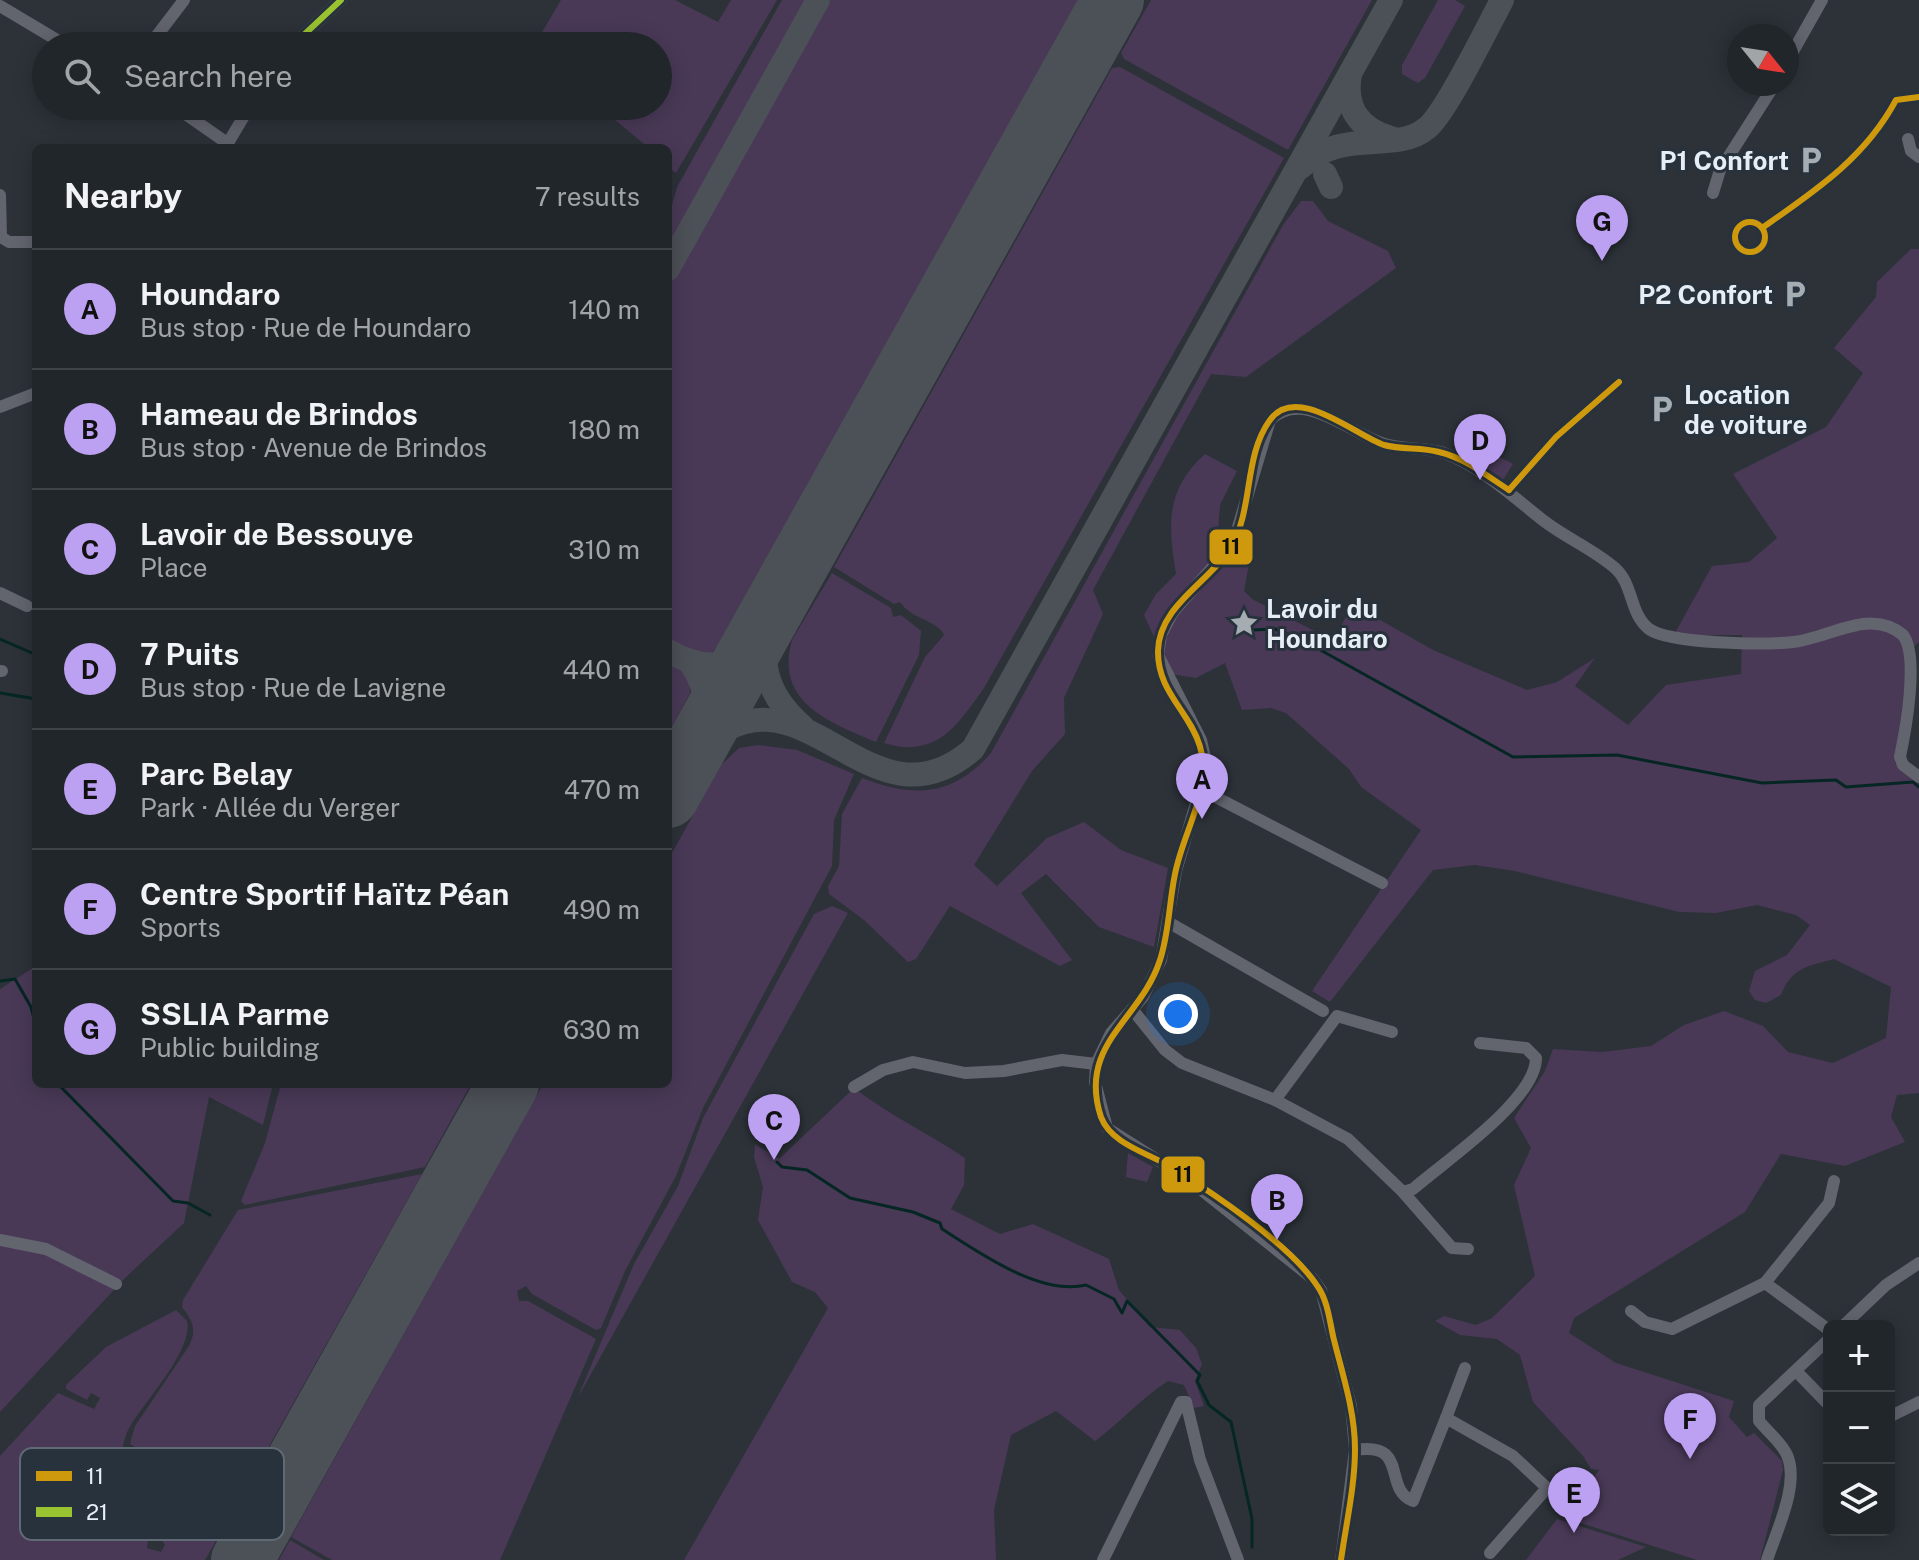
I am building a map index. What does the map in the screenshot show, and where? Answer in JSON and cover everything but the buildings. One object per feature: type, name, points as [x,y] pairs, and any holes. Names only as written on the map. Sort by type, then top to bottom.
[{"type":"street","points":[[160,32],[184,0]]},
{"type":"street","points":[[307,32],[341,0]]},
{"type":"street","points":[[1799,41],[1822,0]]},
{"type":"street","points":[[0,6],[44,32]]},
{"type":"street","points":[[1713,193],[1728,157],[1767,96]]},
{"type":"street","points":[[192,120],[223,144]]},
{"type":"street","points":[[227,144],[242,120]]},
{"type":"street","points":[[1908,139],[1911,151],[1919,157]]},
{"type":"street","points":[[0,195],[1,237],[9,242],[32,242]]},
{"type":"street","points":[[0,407],[32,395]]},
{"type":"street","points":[[1341,1560],[1355,1450],[1351,1406],[1321,1290],[1312,1278],[1189,1180],[1107,1128],[1095,1082],[1096,1064],[1111,1033],[1153,981],[1168,922],[1176,871],[1207,766],[1201,740],[1158,655],[1161,635],[1173,612],[1233,544],[1261,442],[1276,413],[1286,408],[1306,408],[1382,444],[1448,455],[1505,487],[1545,521],[1621,574],[1628,582],[1640,621],[1660,635],[1676,640],[1791,642],[1858,624],[1873,624],[1901,633],[1913,650],[1915,679],[1900,757],[1903,765],[1919,777]]},
{"type":"street","points":[[0,593],[27,606]]},
{"type":"street","points":[[1202,790],[1382,883]]},
{"type":"street","points":[[1168,922],[1323,1011]]},
{"type":"street","points":[[1132,1009],[1165,1050],[1182,1063],[1275,1100],[1348,1139],[1403,1192],[1452,1248],[1468,1249]]},
{"type":"street","points":[[1275,1100],[1337,1016],[1392,1032]]},
{"type":"street","points":[[1403,1192],[1413,1189],[1519,1097],[1536,1072],[1536,1058],[1526,1048],[1480,1043]]},
{"type":"street","points":[[854,1087],[883,1070],[913,1062],[965,1073],[1004,1071],[1062,1060],[1096,1064]]},
{"type":"street","points":[[1631,1311],[1645,1322],[1672,1329],[1765,1283],[1829,1203],[1834,1181]]},
{"type":"street","points":[[0,1240],[46,1249],[116,1284]]},
{"type":"street","points":[[1849,1320],[1886,1285],[1919,1263]]},
{"type":"street","points":[[1765,1283],[1823,1326]]},
{"type":"street","points":[[1767,1560],[1791,1468],[1785,1451],[1759,1421],[1759,1405],[1823,1345]]},
{"type":"street","points":[[1355,1450],[1371,1447],[1390,1458],[1402,1494],[1413,1501],[1465,1368]]},
{"type":"street","points":[[1796,1371],[1823,1399]]},
{"type":"street","points":[[1103,1560],[1174,1409],[1181,1402],[1186,1402],[1192,1415],[1200,1460],[1238,1560]]},
{"type":"street","points":[[1895,1414],[1919,1402]]},
{"type":"street","points":[[1446,1418],[1513,1456],[1547,1488],[1490,1553]]},
{"type":"shaded area","points":[[561,0],[675,0],[718,22],[731,0],[777,0],[676,173],[672,170],[672,144],[644,144],[615,120],[672,120],[672,32],[542,32]]},
{"type":"shaded area","points":[[782,0],[813,0],[672,252],[672,205],[677,187]]},
{"type":"shaded area","points":[[824,0],[1078,0],[717,646],[708,659],[696,660],[672,649],[672,272]]},
{"type":"shaded area","points":[[1151,0],[1372,0],[1288,150],[1124,59],[1121,53]]},
{"type":"shaded area","points":[[1438,0],[1455,0],[1465,6],[1425,78],[1418,83],[1402,74],[1402,65]]},
{"type":"shaded area","points":[[1120,67],[1284,158],[984,688],[954,726],[931,743],[902,747],[884,743],[925,657],[944,635],[936,626],[900,602],[894,604],[834,567],[1112,68]]},
{"type":"shaded area","points":[[1301,201],[1313,201],[1328,221],[1388,251],[1396,268],[1246,377],[1211,374],[1093,590],[1103,614],[1064,698],[1065,734],[1032,771],[974,865],[997,886],[1047,838],[1084,822],[1121,850],[1168,868],[1154,947],[1099,927],[1046,874],[1021,893],[1072,960],[1060,966],[950,906],[916,959],[908,962],[864,920],[829,894],[828,886],[839,866],[842,814],[862,778],[899,789],[931,790],[962,778],[991,753],[1283,225]]},
{"type":"shaded area","points":[[1911,249],[1919,249],[1919,642],[1909,651],[1895,763],[1919,784],[1919,1093],[1897,1095],[1891,1117],[1905,1142],[1845,1166],[1781,1154],[1745,1212],[1574,1318],[1569,1333],[1616,1363],[1734,1401],[1729,1417],[1747,1437],[1754,1433],[1782,1461],[1783,1470],[1760,1560],[1697,1560],[1565,1518],[1599,1470],[1591,1469],[1583,1456],[1533,1402],[1520,1355],[1497,1339],[1460,1335],[1435,1321],[1444,1316],[1476,1325],[1492,1318],[1535,1276],[1514,1185],[1531,1148],[1514,1118],[1545,1071],[1553,1049],[1602,1052],[1651,1046],[1684,1025],[1724,1011],[1763,1026],[1788,1052],[1833,1063],[1886,1038],[1891,987],[1834,959],[1795,974],[1781,995],[1766,1003],[1755,1000],[1749,991],[1755,971],[1787,955],[1810,925],[1796,915],[1757,905],[1716,913],[1679,912],[1515,871],[1475,865],[1433,870],[1330,1002],[1312,991],[1421,830],[1361,787],[1349,769],[1286,713],[1271,708],[1242,710],[1225,663],[1196,678],[1171,674],[1144,615],[1156,594],[1176,574],[1172,509],[1182,481],[1205,454],[1237,471],[1220,505],[1218,530],[1251,553],[1244,591],[1252,599],[1334,641],[1352,604],[1433,650],[1527,690],[1557,682],[1595,658],[1575,686],[1628,725],[1666,685],[1741,674],[1742,635],[1674,635],[1712,566],[1749,562],[1777,538],[1733,474],[1826,427],[1863,373],[1834,348],[1876,297],[1877,282]]},
{"type":"shaded area","points":[[1467,440],[1513,464],[1503,480],[1459,454]]},
{"type":"shaded area","points":[[832,573],[891,608],[893,617],[901,615],[921,631],[919,655],[876,742],[841,727],[810,708],[791,680],[789,662],[792,640]]},
{"type":"shaded area","points":[[672,659],[685,667],[692,679],[690,693],[672,726]]},
{"type":"shaded area","points":[[758,745],[797,750],[854,774],[834,820],[832,866],[703,1108],[676,1176],[626,1269],[601,1328],[596,1330],[532,1294],[526,1286],[517,1291],[519,1301],[528,1301],[596,1339],[500,1560],[332,1560],[291,1537],[541,1088],[672,1088],[672,853],[721,765],[739,748]]},
{"type":"shaded area","points":[[832,906],[848,913],[577,1399],[634,1264],[678,1186],[703,1118],[814,914]]},
{"type":"shaded area","points":[[32,969],[32,1088],[272,1088],[263,1125],[209,1097],[184,1223],[126,1277],[0,1412],[0,989]]},
{"type":"shaded area","points":[[280,1088],[469,1088],[425,1167],[245,1205],[241,1201],[265,1143]]},
{"type":"shaded area","points":[[854,1088],[965,1158],[964,1185],[951,1209],[1000,1234],[1033,1224],[1109,1259],[1119,1290],[1150,1327],[1180,1330],[1196,1348],[1202,1364],[1195,1381],[1204,1406],[1194,1408],[1184,1385],[1168,1381],[1095,1441],[1056,1411],[1011,1435],[994,1510],[996,1560],[684,1560],[828,1308],[815,1292],[792,1282],[758,1220],[763,1187],[754,1157],[755,1144],[779,1159]]},
{"type":"shaded area","points":[[1128,1153],[1153,1167],[1147,1182],[1126,1177]]},
{"type":"shaded area","points":[[422,1174],[268,1448],[137,1448],[130,1444],[135,1426],[189,1346],[193,1335],[193,1326],[182,1307],[183,1300],[238,1210]]},
{"type":"shaded area","points":[[176,1310],[187,1321],[187,1333],[176,1360],[129,1428],[122,1448],[20,1448],[20,1540],[148,1540],[147,1548],[161,1552],[165,1545],[162,1540],[216,1540],[205,1560],[0,1560],[0,1456],[58,1393],[94,1409],[100,1398],[91,1393],[87,1400],[66,1389],[66,1385],[106,1347]]},
{"type":"shaded area","points":[[1557,1519],[1646,1547],[1618,1560],[1526,1560]]},
{"type":"shaded area","points":[[290,1540],[324,1560],[279,1560]]},
{"type":"waterway","points":[[1244,623],[1252,630],[1275,629],[1306,642],[1513,757],[1617,755],[1762,783],[1836,780],[1846,787],[1913,782],[1919,787]]},
{"type":"waterway","points":[[0,639],[32,653]]},
{"type":"waterway","points":[[0,693],[32,698]]},
{"type":"waterway","points":[[0,981],[15,979],[32,1011]]},
{"type":"waterway","points":[[62,1088],[173,1201],[188,1203],[210,1215]]},
{"type":"waterway","points":[[777,1162],[782,1167],[807,1170],[850,1198],[913,1212],[940,1223],[942,1229],[974,1249],[1030,1278],[1068,1287],[1086,1285],[1114,1299],[1122,1313],[1127,1301],[1200,1375],[1197,1381],[1209,1405],[1231,1422],[1252,1519],[1252,1547]]},
{"type":"taxiway","points":[[672,262],[818,0]]},
{"type":"taxiway","points":[[687,762],[727,729],[764,720],[798,727],[864,761],[898,773],[934,772],[973,749],[1391,0]]},
{"type":"taxiway","points":[[1301,167],[1334,147],[1399,140],[1427,128],[1455,88],[1502,0]]},
{"type":"taxiway","points":[[1350,74],[1349,97],[1356,115],[1370,129],[1391,138]]},
{"type":"taxiway","points":[[1325,174],[1331,187]]},
{"type":"taxiway","points":[[772,610],[765,643],[767,673],[779,701],[802,726]]},
{"type":"taxiway","points":[[672,653],[698,663],[722,663],[744,649],[764,624]]},
{"type":"taxiway","points":[[692,665],[702,686],[706,706],[703,726],[694,748]]},
{"type":"runway","points":[[672,790],[1113,0]]},
{"type":"runway","points":[[284,1485],[506,1088]]},
{"type":"runway","points":[[242,1560],[253,1540]]},
{"type":"transit line","name":"21","points":[[307,32],[341,0]]},
{"type":"transit line","name":"11","points":[[1762,228],[1820,187],[1854,156],[1884,121],[1896,100],[1919,97]]},
{"type":"transit line","name":"11","points":[[1750,222],[1760,227],[1765,237],[1760,247],[1750,252],[1740,247],[1735,237],[1740,227],[1750,222]]},
{"type":"transit line","name":"11","points":[[1509,490],[1556,437],[1619,382]]},
{"type":"transit line","name":"11","points":[[1341,1560],[1354,1477],[1353,1421],[1321,1293],[1306,1271],[1250,1221],[1188,1178],[1113,1134],[1101,1117],[1096,1092],[1097,1070],[1104,1051],[1151,981],[1160,960],[1177,864],[1199,798],[1203,772],[1195,734],[1160,671],[1160,635],[1175,608],[1230,549],[1243,518],[1256,450],[1270,420],[1281,410],[1295,407],[1310,409],[1384,445],[1432,450],[1458,458],[1509,490]]},
{"type":"place","name":"P1 Confort","points":[[1811,160]]},
{"type":"place","name":"SSLIA Parme","points":[[1602,261]]},
{"type":"place","name":"P2 Confort","points":[[1795,294]]},
{"type":"place","name":"Location de voiture","points":[[1662,409]]},
{"type":"place","name":"7 Puits","points":[[1480,480]]},
{"type":"place","name":"Lavoir du Houndaro","points":[[1244,623]]},
{"type":"place","name":"Houndaro","points":[[1202,819]]},
{"type":"place","name":"Lavoir de Bessouye","points":[[774,1160]]},
{"type":"place","name":"Hameau de Brindos","points":[[1277,1240]]},
{"type":"place","name":"Centre Sportif Haïtz Péan","points":[[1690,1459]]},
{"type":"place","name":"Parc Belay","points":[[1574,1533]]}]
